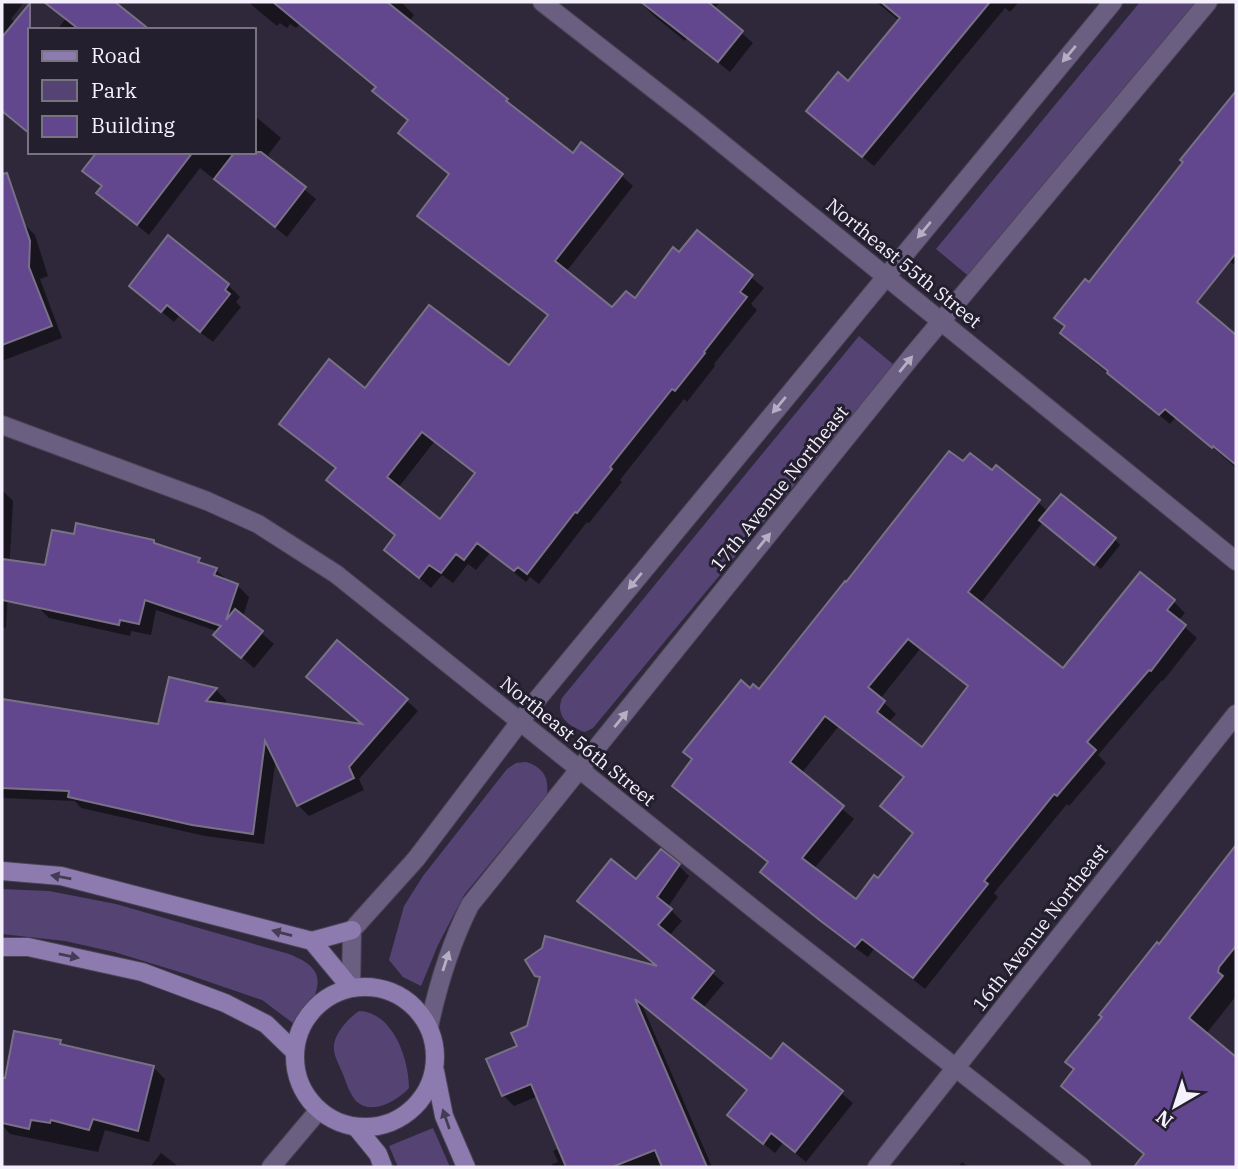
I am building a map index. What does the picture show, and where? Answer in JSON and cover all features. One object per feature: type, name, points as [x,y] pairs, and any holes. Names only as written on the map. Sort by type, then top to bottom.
[{"type":"main road","points":[[2,872],[61,876],[312,941],[352,930]]},
{"type":"main road","points":[[312,941],[351,988]]},
{"type":"main road","points":[[2,947],[28,947],[142,972],[226,1003],[266,1024],[295,1052]]},
{"type":"main road","points":[[434,1068],[426,1094],[404,1116],[375,1127],[356,1126],[336,1121],[319,1110],[304,1092],[296,1069],[295,1052],[306,1017],[319,1003],[334,994],[365,986],[403,997],[422,1015],[429,1027],[435,1045],[434,1068],[444,1116],[466,1167]]},
{"type":"main road","points":[[356,1126],[378,1154],[383,1167]]},
{"type":"street","name":"Northeast 55th Street","points":[[542,2],[886,276],[1236,561]]},
{"type":"street","points":[[351,988],[352,930],[416,859],[519,721],[1113,2]]},
{"type":"street","name":"17th Avenue Northeast","points":[[429,1027],[439,980],[453,939],[470,905],[941,321],[1208,2]]},
{"type":"street","name":"Northeast 56th Street","points":[[2,425],[207,500],[258,524],[336,574],[1082,1167]]},
{"type":"street","name":"16th Avenue Northeast","points":[[877,1167],[1236,714]]},
{"type":"street","points":[[271,1167],[319,1110]]},
{"type":"green space","points":[[1140,2],[1200,2],[972,279],[936,249]]},
{"type":"green space","points":[[859,336],[894,365],[593,728],[585,732],[573,727],[565,720],[560,710],[562,698]]},
{"type":"green space","points":[[526,762],[544,774],[547,794],[464,895],[438,945],[421,986],[403,977],[389,960],[404,906],[423,876],[507,769],[516,763]]},
{"type":"green space","points":[[2,889],[49,891],[116,904],[289,954],[312,967],[318,983],[316,991],[302,1024],[297,1026],[262,1000],[186,974],[114,952],[65,941],[2,934]]},
{"type":"green space","points":[[359,1011],[371,1013],[390,1028],[406,1064],[409,1088],[398,1098],[377,1107],[362,1105],[356,1101],[334,1053],[339,1032]]},
{"type":"green space","points":[[433,1128],[450,1167],[398,1167],[389,1146]]},
{"type":"building","points":[[44,2],[115,2],[148,28],[77,28]]},
{"type":"building","points":[[273,2],[387,2],[573,153],[581,142],[623,174],[555,261],[612,307],[626,291],[635,298],[673,247],[679,252],[697,230],[753,275],[740,292],[747,297],[705,353],[675,391],[672,389],[610,467],[612,469],[527,574],[518,567],[514,571],[477,543],[464,560],[456,554],[441,573],[429,565],[419,578],[384,550],[395,535],[326,480],[336,468],[279,424],[329,359],[365,388],[429,305],[509,365],[548,315],[417,216],[449,174],[398,133],[408,120],[372,91],[376,87]],"holes":[[[422,432],[475,473],[440,519],[387,477]]]},
{"type":"building","points":[[641,2],[708,2],[743,31],[718,62]]},
{"type":"building","points":[[881,2],[990,2],[862,157],[806,111],[838,72],[848,81],[900,18]]},
{"type":"building","points":[[30,3],[28,132],[2,111],[2,37]]},
{"type":"building","points":[[1236,91],[1236,253],[1197,302],[1236,335],[1236,465],[1165,409],[1159,415],[1107,373],[1108,371],[1060,333],[1065,326],[1054,318],[1085,279],[1089,282],[1183,162],[1180,160]]},
{"type":"building","points":[[261,152],[306,187],[275,227],[214,179],[233,154]]},
{"type":"building","points":[[95,154],[191,154],[137,225],[96,193],[102,186],[82,171]]},
{"type":"building","points":[[7,173],[30,241],[29,267],[52,326],[2,345],[2,174]]},
{"type":"building","points":[[168,235],[229,284],[225,290],[230,294],[200,332],[167,305],[161,312],[129,286]]},
{"type":"building","points":[[949,451],[963,461],[970,453],[992,470],[996,465],[1040,500],[968,592],[1063,668],[1140,572],[1175,600],[1167,610],[1186,625],[1151,671],[1149,670],[1087,742],[1096,750],[1057,796],[1054,794],[984,881],[988,884],[913,978],[862,939],[855,947],[822,922],[760,872],[768,862],[672,786],[692,759],[683,752],[741,680],[750,688],[753,684],[759,689]],"holes":[[[908,639],[968,686],[922,747],[877,712],[885,701],[868,687]],[[825,716],[904,777],[880,806],[913,833],[878,878],[874,875],[856,899],[802,858],[844,806],[790,762]]]},
{"type":"building","points":[[1061,494],[1116,538],[1094,565],[1039,520]]},
{"type":"building","points":[[76,523],[154,540],[154,543],[200,558],[198,562],[217,568],[214,575],[238,584],[226,620],[235,609],[263,631],[241,658],[213,635],[221,626],[145,600],[139,624],[120,620],[119,625],[2,600],[2,559],[45,565],[52,530],[74,534]]},
{"type":"building","points":[[337,640],[408,699],[349,767],[354,778],[297,806],[265,741],[253,834],[192,825],[68,797],[69,791],[2,788],[2,699],[158,724],[169,677],[217,688],[206,701],[362,724],[306,677]]},
{"type":"building","points":[[1236,845],[1236,946],[1219,967],[1218,972],[1223,976],[1189,1018],[1236,1057],[1236,1167],[1134,1167],[1144,1154],[1061,1086],[1074,1069],[1065,1062],[1102,1017],[1099,1015],[1157,942],[1159,944]]},
{"type":"building","points":[[661,849],[680,864],[657,897],[672,909],[658,925],[714,971],[692,998],[771,1059],[783,1043],[843,1091],[795,1152],[771,1133],[763,1144],[727,1115],[747,1090],[635,999],[707,1167],[662,1167],[655,1150],[612,1167],[566,1167],[531,1084],[502,1096],[486,1059],[517,1046],[511,1033],[527,1026],[540,977],[535,976],[525,960],[542,948],[545,936],[657,966],[577,901],[611,859],[636,879]]},
{"type":"building","points":[[14,1031],[61,1040],[60,1044],[154,1066],[138,1131],[93,1119],[89,1130],[51,1120],[50,1123],[31,1120],[29,1129],[2,1123],[2,1078],[5,1078]]}]
